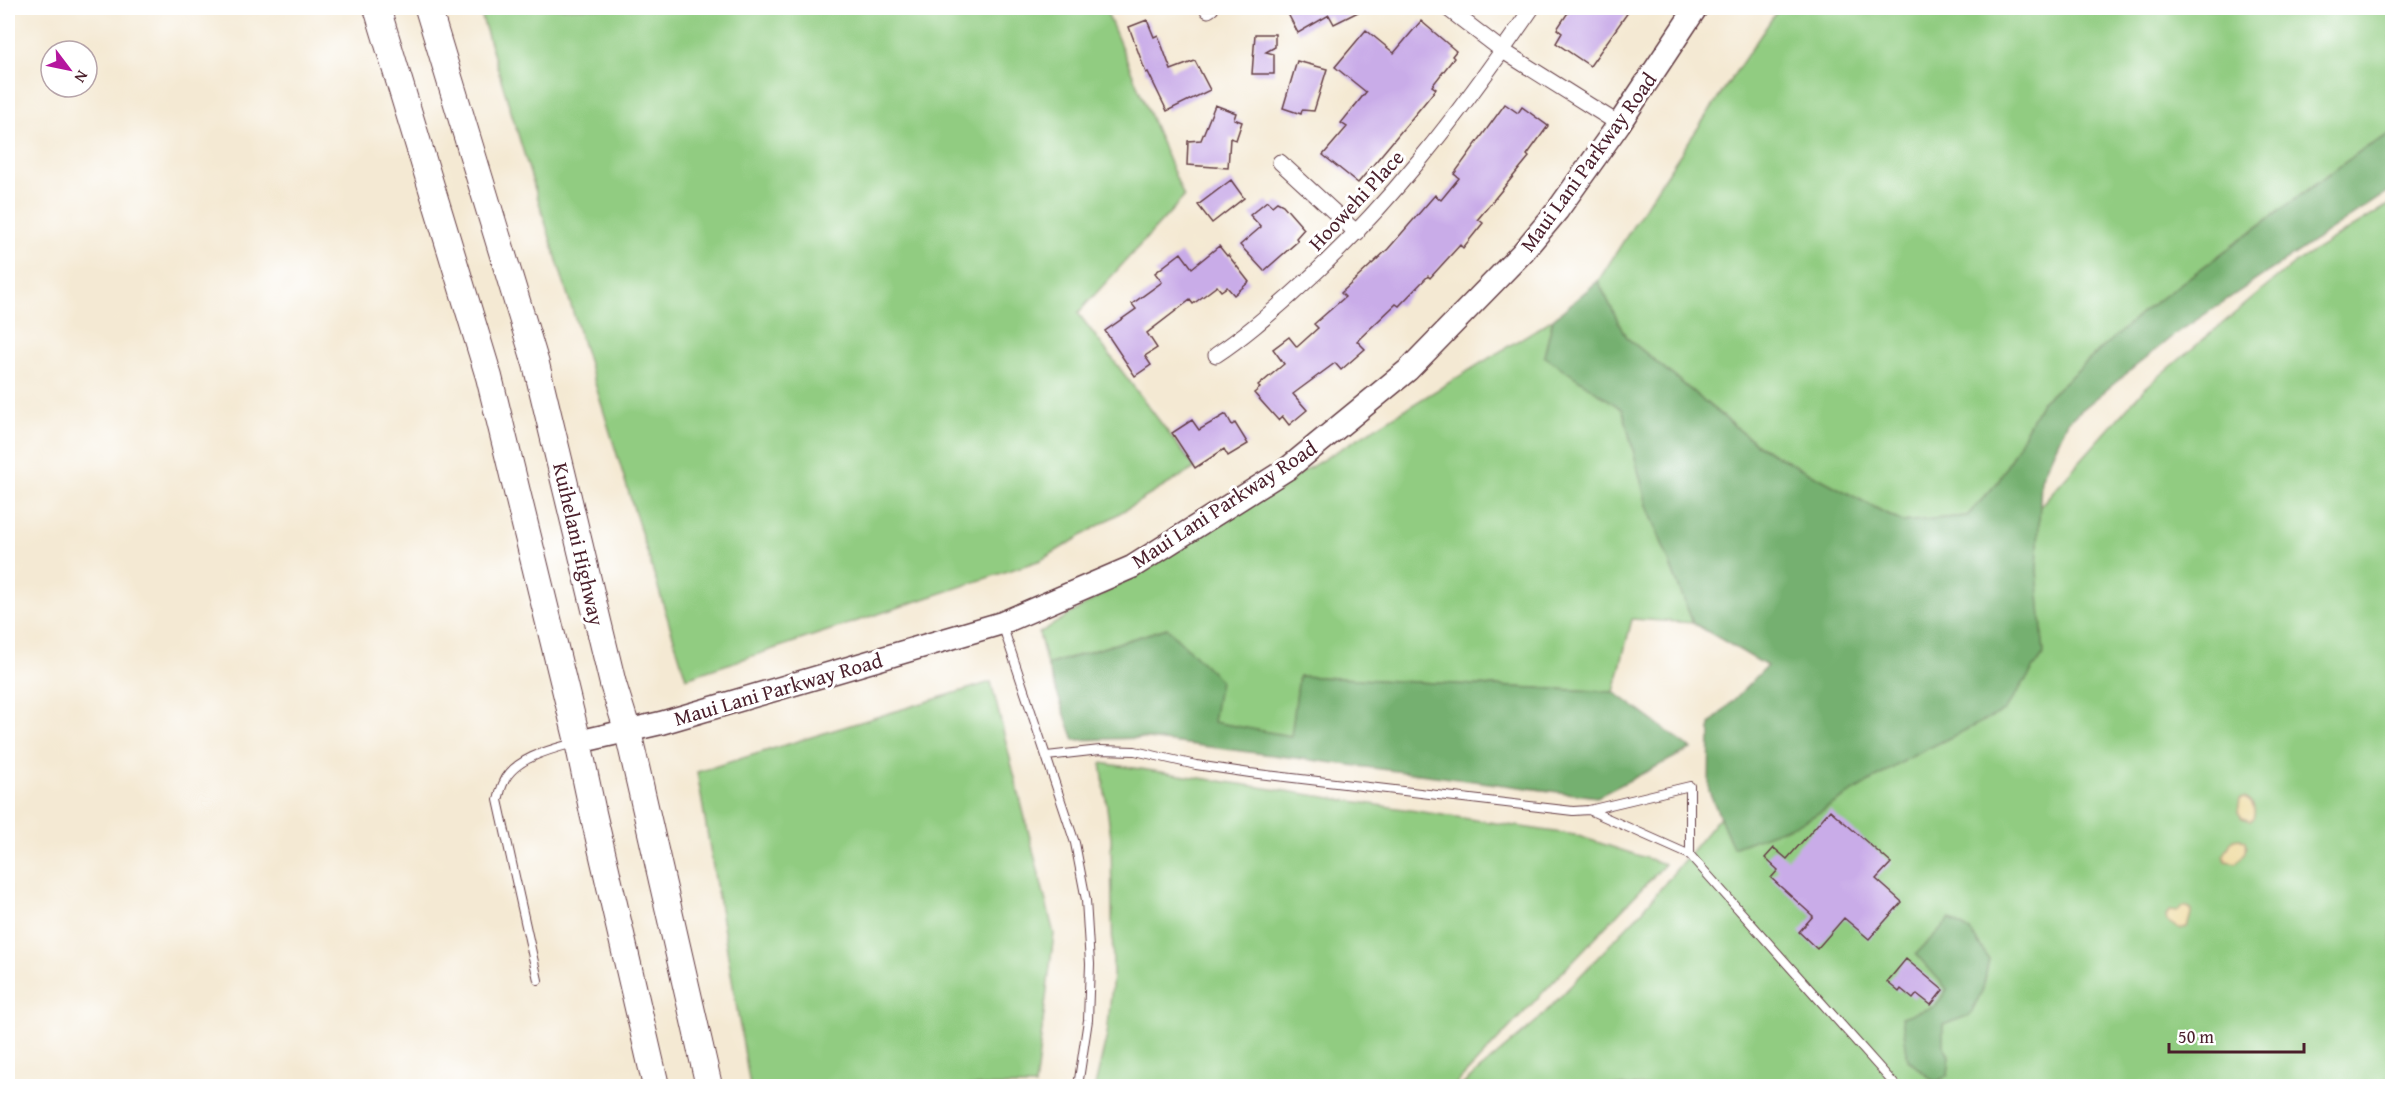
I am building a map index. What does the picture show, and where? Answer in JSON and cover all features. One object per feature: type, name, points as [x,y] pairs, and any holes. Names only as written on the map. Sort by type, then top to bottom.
[{"type":"main road","points":[[377,8],[489,377],[578,742],[592,813],[656,1086]]},
{"type":"main road","name":"Kuihelani Highway","points":[[428,8],[536,364],[613,684],[628,732],[709,1086]]},
{"type":"main road","name":"Maui Lani Parkway Road","points":[[578,742],[628,732],[1002,622],[1132,567],[1287,469],[1408,370],[1472,307],[1522,253],[1557,211],[1619,124],[1696,8]]},
{"type":"street","points":[[1447,8],[1503,51],[1619,124]]},
{"type":"street","name":"Hoowehi Place","points":[[1216,355],[1277,307],[1324,266],[1357,233],[1425,157],[1532,8]]},
{"type":"street","points":[[1280,162],[1357,233]]},
{"type":"lane","points":[[1002,622],[1075,843],[1086,900],[1090,964],[1088,1020],[1078,1086]]},
{"type":"lane","points":[[538,980],[498,800],[504,780],[514,768],[538,753],[578,742]]},
{"type":"lane","points":[[1047,756],[1100,750],[1135,751],[1196,765],[1250,773],[1558,809],[1588,810],[1690,786],[1690,855]]},
{"type":"lane","points":[[1588,810],[1690,855],[1896,1086]]},
{"type":"green space","points":[[479,8],[1105,8],[1184,197],[1078,313],[1195,468],[1041,560],[686,678]]},
{"type":"green space","points":[[1779,8],[2392,8],[2392,133],[2362,150],[2145,310],[2041,403],[1998,482],[1967,516],[1902,522],[1759,446],[1626,337],[1598,281],[1658,187]]},
{"type":"green space","points":[[2392,133],[2392,189],[2174,335],[2068,421],[2041,479],[2037,570],[2044,654],[2004,711],[1909,758],[1805,821],[1733,848],[1709,791],[1710,724],[1767,666],[1693,623],[1647,505],[1623,410],[1544,356],[1553,319],[1598,281],[1626,337],[1759,446],[1902,522],[1967,516],[1998,482],[2041,403],[2145,310],[2362,150]]},
{"type":"green space","points":[[2392,203],[2392,1086],[1461,1086],[1538,1020],[1642,911],[1794,727],[1952,605],[2144,389],[2296,262]]},
{"type":"green space","points":[[1553,319],[1545,356],[1623,410],[1647,505],[1693,623],[1632,619],[1614,692],[1299,676],[1292,737],[1213,722],[1167,628],[1047,665],[1039,633]]},
{"type":"green space","points":[[1167,628],[1220,680],[1213,722],[1291,736],[1299,676],[1614,692],[1691,749],[1597,797],[1140,738],[1074,740],[1047,665]]},
{"type":"green space","points":[[991,682],[1054,934],[1035,1086],[750,1086],[697,772]]},
{"type":"green space","points":[[1101,763],[1575,835],[1665,864],[1454,1086],[1095,1086],[1107,1035],[1113,975],[1111,837]]},
{"type":"green space","points":[[1950,919],[1970,931],[1989,959],[1983,989],[1970,1015],[1943,1025],[1943,1045],[1950,1056],[1948,1076],[1935,1082],[1908,1060],[1902,1017],[1936,1006],[1947,989],[1916,954]]},
{"type":"sand","points":[[2244,798],[2252,803],[2254,809],[2253,819],[2250,821],[2242,818],[2238,812],[2240,799]]},
{"type":"sand","points":[[2240,838],[2245,841],[2246,848],[2243,856],[2236,863],[2226,861],[2224,855],[2233,839]]},
{"type":"sand","points":[[2183,907],[2188,907],[2192,911],[2187,927],[2179,929],[2167,921],[2166,916],[2169,911],[2177,912]]},
{"type":"building","points":[[1285,8],[1366,8],[1334,24],[1329,15],[1298,33]]},
{"type":"building","points":[[1571,8],[1631,8],[1590,66],[1556,43],[1562,33],[1557,29]]},
{"type":"building","points":[[1147,20],[1154,37],[1158,35],[1171,70],[1195,61],[1210,90],[1167,111],[1148,72],[1146,73],[1129,27]]},
{"type":"building","points":[[1421,21],[1456,51],[1452,56],[1454,58],[1432,86],[1436,89],[1358,183],[1323,155],[1347,127],[1341,123],[1366,92],[1335,67],[1366,30],[1394,53]]},
{"type":"building","points":[[1255,34],[1275,34],[1275,47],[1266,52],[1274,54],[1274,74],[1252,74]]},
{"type":"building","points":[[1297,61],[1327,69],[1314,111],[1302,110],[1301,114],[1283,108]]},
{"type":"building","points":[[1505,104],[1518,113],[1522,107],[1548,126],[1527,155],[1529,157],[1478,219],[1483,223],[1463,248],[1460,245],[1430,278],[1428,276],[1399,306],[1396,304],[1357,341],[1365,349],[1341,370],[1335,363],[1293,394],[1307,410],[1289,425],[1282,416],[1278,420],[1254,393],[1260,388],[1258,386],[1284,364],[1273,349],[1289,337],[1297,347],[1318,328],[1314,324],[1345,297],[1341,293],[1388,249],[1435,195],[1441,200],[1459,178],[1454,174]]},
{"type":"building","points":[[1215,105],[1236,113],[1234,119],[1242,122],[1236,140],[1230,138],[1228,168],[1187,165],[1188,141],[1201,140]]},
{"type":"building","points":[[1231,180],[1244,198],[1212,223],[1198,205]]},
{"type":"building","points":[[1267,201],[1272,206],[1277,202],[1283,205],[1304,229],[1296,238],[1298,241],[1264,271],[1240,245],[1261,227],[1250,215]]},
{"type":"building","points":[[1219,246],[1249,282],[1234,295],[1227,287],[1221,291],[1217,286],[1193,304],[1190,300],[1147,333],[1157,348],[1145,356],[1151,365],[1135,376],[1105,331],[1136,309],[1132,304],[1162,282],[1155,273],[1181,253],[1192,268]]},
{"type":"building","points":[[1226,414],[1232,425],[1235,423],[1248,444],[1228,456],[1224,449],[1195,468],[1172,433],[1192,420],[1199,430]]},
{"type":"building","points":[[1830,810],[1891,863],[1876,879],[1902,902],[1869,939],[1844,918],[1817,949],[1799,932],[1813,916],[1771,878],[1778,870],[1765,858],[1774,848],[1787,859]]},
{"type":"building","points":[[1906,959],[1943,990],[1931,1005],[1917,994],[1913,999],[1901,989],[1899,992],[1887,982]]}]
